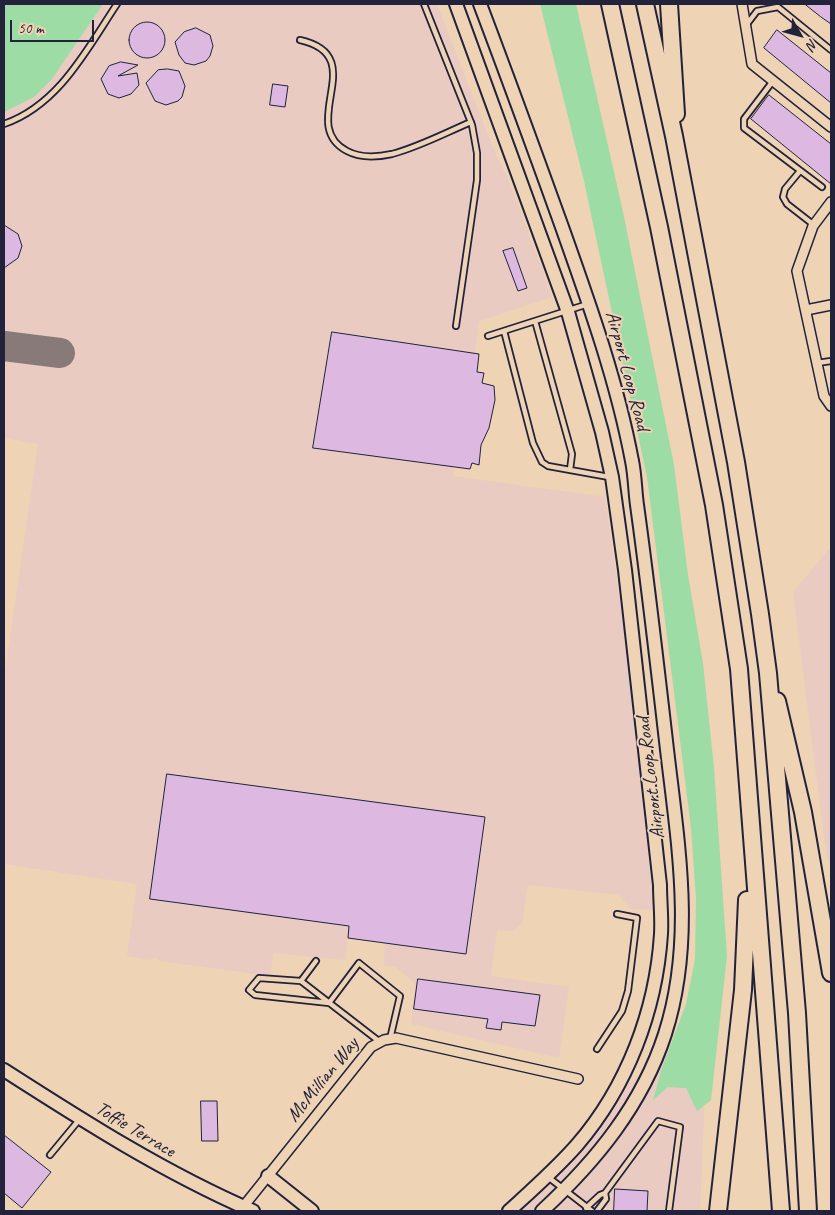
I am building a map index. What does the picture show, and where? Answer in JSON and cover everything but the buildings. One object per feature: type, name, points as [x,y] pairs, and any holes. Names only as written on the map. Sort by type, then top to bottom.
[{"type":"highway","points":[[610,4],[659,227],[714,505],[739,669],[781,1211]]},
{"type":"highway","points":[[646,4],[674,136],[736,462],[768,673],[797,1012],[808,1211]]},
{"type":"highway","points":[[669,4],[677,108],[674,136]]},
{"type":"highway","points":[[718,1211],[743,990],[747,922],[747,861],[731,707],[739,669]]},
{"type":"highway","points":[[768,673],[781,713],[793,763],[831,973]]},
{"type":"main road","name":"Airport Loop Road","points":[[456,4],[568,312],[591,389],[612,477],[625,570],[660,885],[661,933],[655,982],[643,1029],[624,1074],[600,1116],[578,1144],[547,1177],[509,1211]]},
{"type":"main road","name":"Airport Loop Road","points":[[480,4],[590,304],[610,371],[632,462],[650,587],[682,882],[683,934],[678,985],[665,1035],[645,1082],[613,1134],[596,1157],[542,1211]]},
{"type":"main road","name":"Toffie Terrace","points":[[4,1070],[80,1119],[177,1176],[248,1209]]},
{"type":"main road","points":[[268,1176],[312,1211]]},
{"type":"street","points":[[742,4],[752,64],[831,127]]},
{"type":"street","points":[[831,202],[814,225],[805,244],[797,271],[824,396],[831,406]]},
{"type":"street","points":[[806,310],[831,305]]},
{"type":"street","name":"McMillian Way","points":[[248,1209],[268,1176],[371,1047],[380,1042],[396,1038],[578,1079]]},
{"type":"lane","points":[[4,124],[30,111],[53,93],[74,69],[118,4]]},
{"type":"lane","points":[[424,4],[471,122],[475,137],[478,170],[456,326]]},
{"type":"lane","points":[[745,26],[757,11],[778,7],[831,50]]},
{"type":"lane","points":[[300,40],[320,46],[331,58],[334,73],[328,127],[336,142],[350,152],[377,156],[392,154],[471,122]]},
{"type":"lane","points":[[773,81],[744,119],[744,128],[822,187]]},
{"type":"lane","points":[[800,171],[785,189],[783,198],[787,204],[814,225]]},
{"type":"lane","points":[[488,336],[590,304]]},
{"type":"lane","points":[[535,321],[572,454],[570,470]]},
{"type":"lane","points":[[504,331],[537,455],[542,462],[548,466],[612,477]]},
{"type":"lane","points":[[817,363],[831,362]]},
{"type":"lane","points":[[597,1049],[622,1011],[628,991],[637,918],[617,914]]},
{"type":"lane","points":[[301,981],[316,961]]},
{"type":"lane","points":[[329,1003],[360,963],[400,996],[390,1039]]},
{"type":"lane","points":[[329,1003],[255,995],[249,990],[258,978],[301,981],[380,1042]]},
{"type":"lane","points":[[50,1156],[80,1119]]},
{"type":"lane","points":[[586,1208],[600,1195],[605,1193],[658,1120],[680,1127],[670,1211]]},
{"type":"lane","points":[[547,1177],[592,1211]]},
{"type":"lane","points":[[597,1211],[606,1199],[605,1193]]},
{"type":"shaded area","points":[[4,4],[437,4],[491,143],[512,188],[552,297],[479,321],[475,353],[479,354],[477,371],[484,373],[482,386],[490,385],[494,387],[493,412],[489,428],[484,439],[482,438],[479,465],[472,463],[454,466],[453,476],[605,497],[626,643],[654,910],[630,909],[619,895],[528,885],[522,923],[513,931],[497,930],[491,976],[569,987],[559,1058],[411,1024],[415,983],[395,967],[384,965],[385,943],[348,938],[345,960],[273,953],[270,976],[160,961],[155,958],[150,960],[127,956],[137,884],[4,864],[4,679],[38,444],[4,438]]},
{"type":"shaded area","points":[[831,547],[831,874],[824,837],[793,592]]},
{"type":"shaded area","points":[[708,1024],[700,1211],[520,1211],[608,1099]]},
{"type":"green space","points":[[4,4],[103,4],[52,79],[34,97],[4,112]]},
{"type":"green space","points":[[540,4],[576,4],[623,212],[674,465],[688,575],[703,663],[714,768],[727,956],[711,1100],[697,1111],[686,1088],[668,1087],[653,1100],[662,1068],[686,1004],[695,959],[696,898],[691,828],[647,477],[584,181]]},
{"type":"taxiway","points":[[4,346],[60,353]]}]
